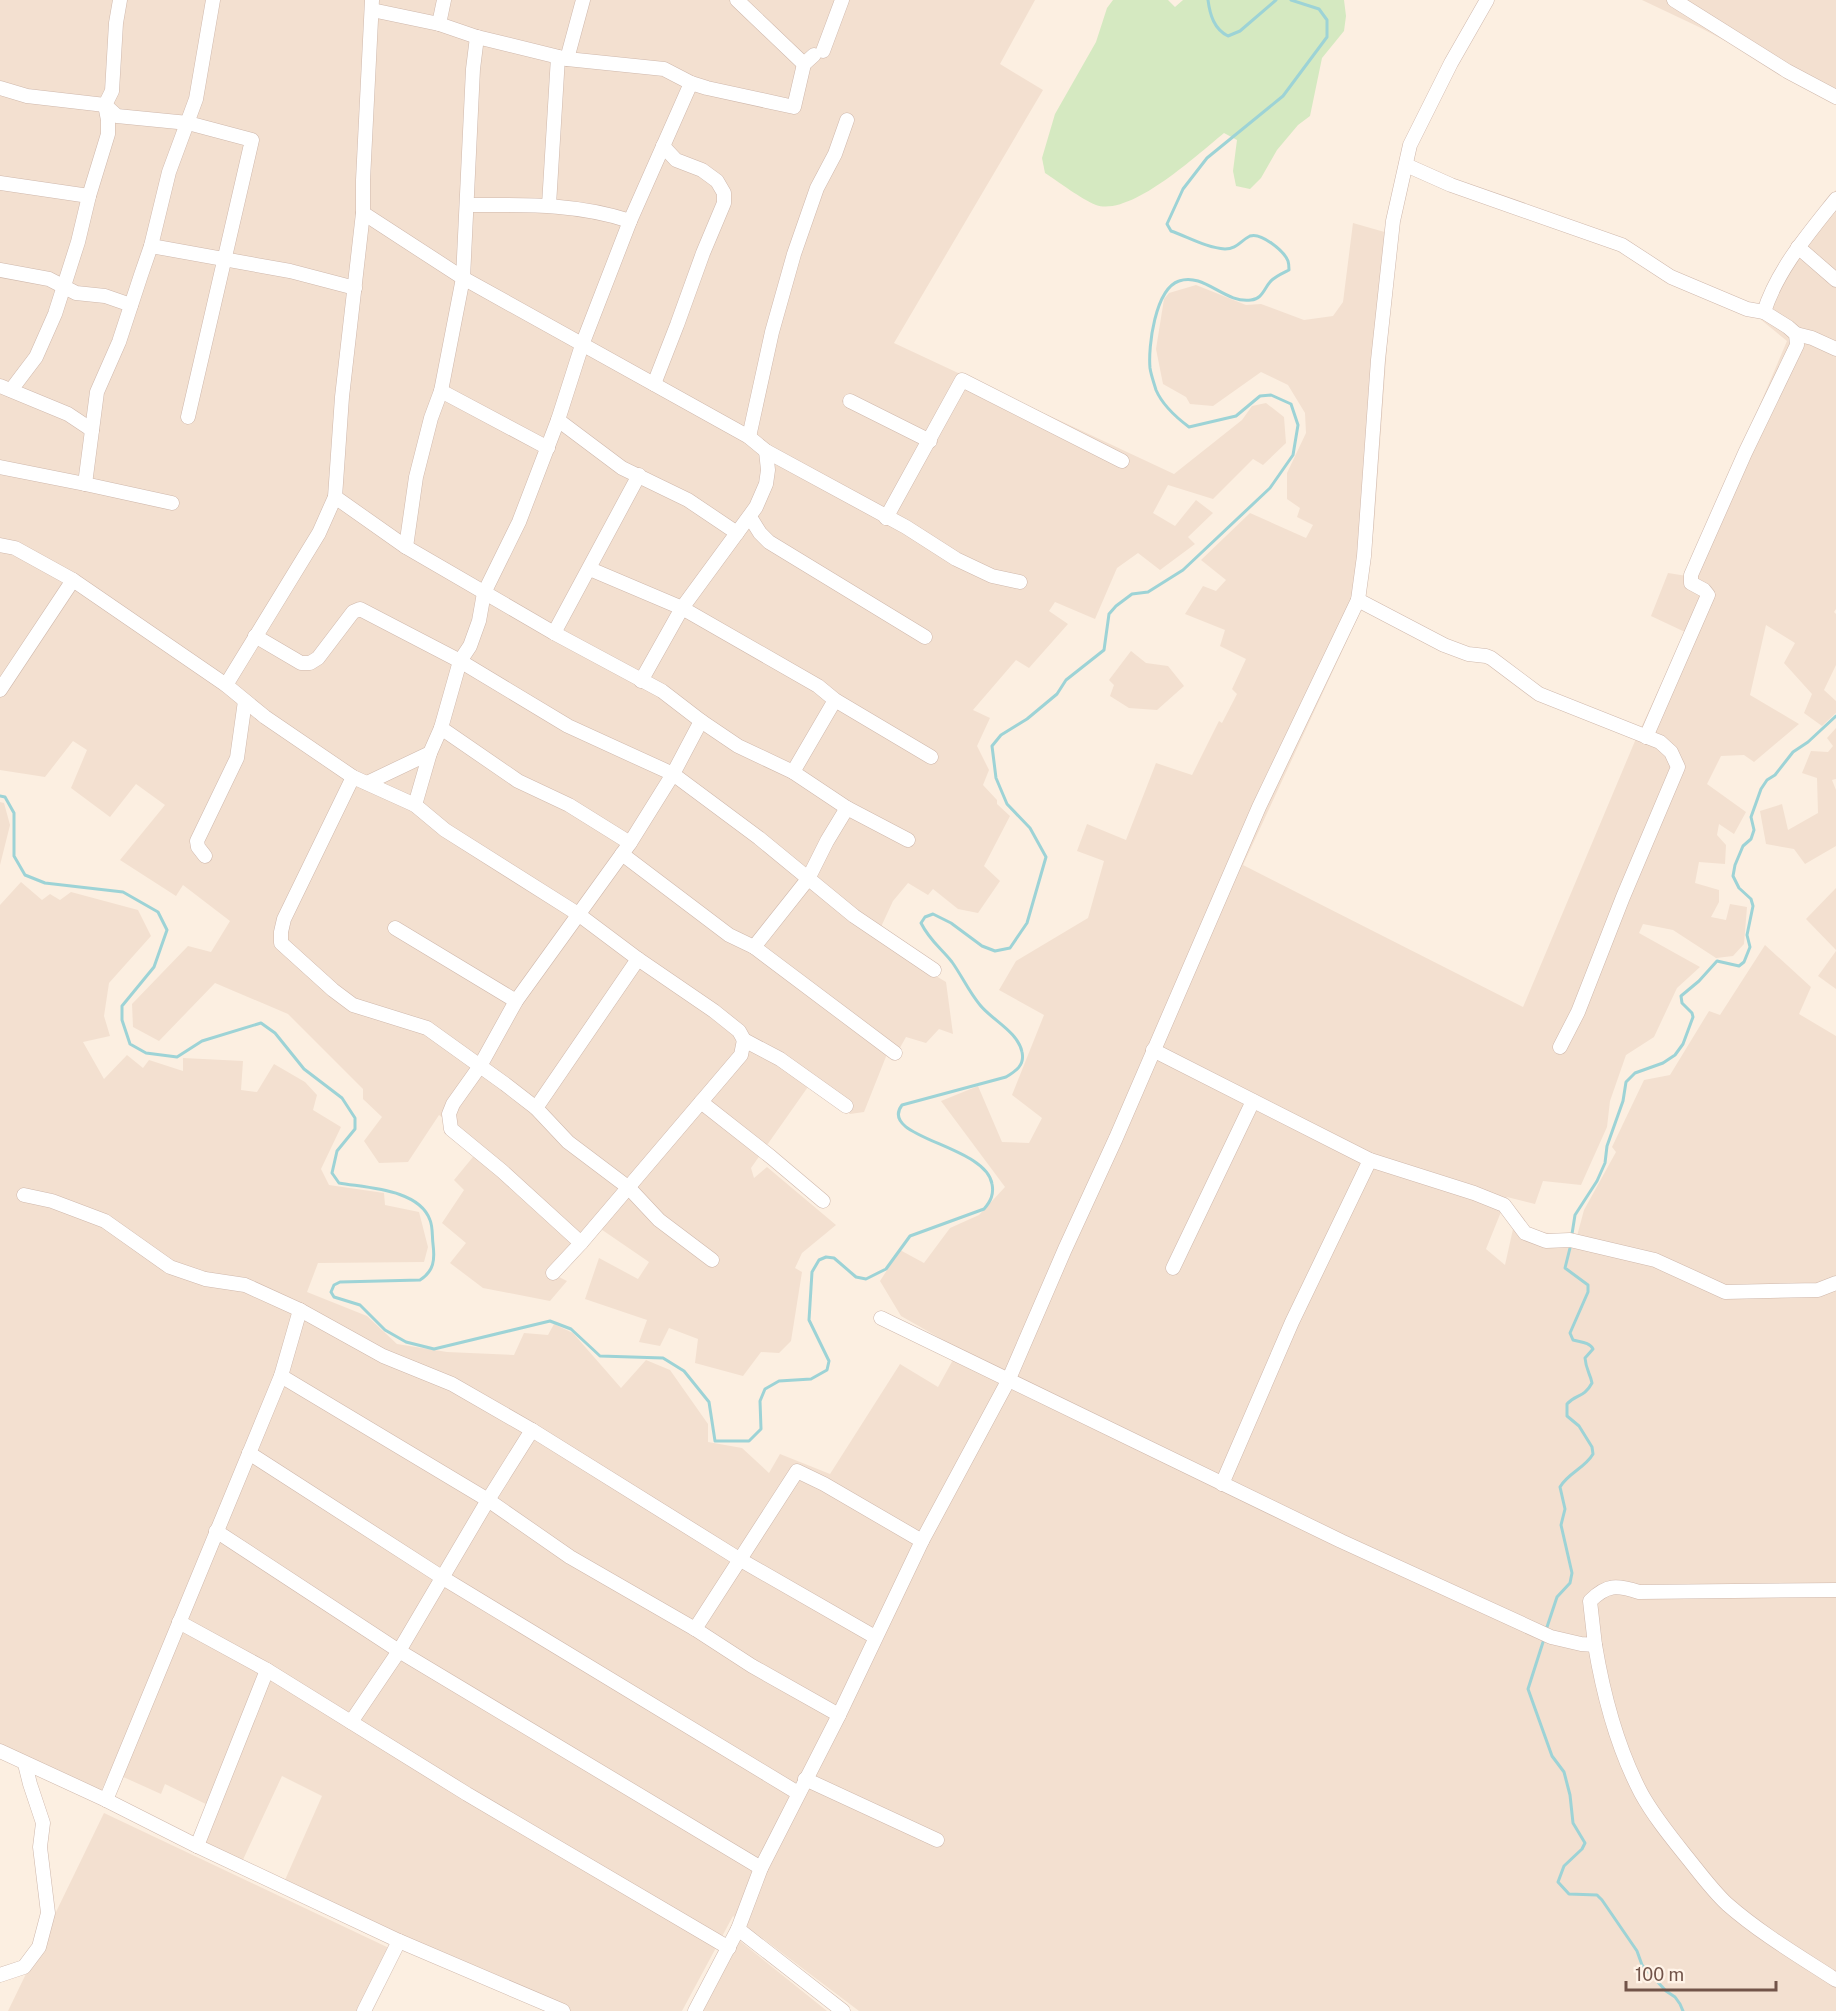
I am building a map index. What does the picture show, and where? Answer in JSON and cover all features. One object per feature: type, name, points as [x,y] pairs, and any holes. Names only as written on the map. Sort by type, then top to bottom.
[{"type":"street","points":[[92,430],[68,414],[6,388],[36,357],[55,314],[78,242],[108,134],[105,105],[112,91],[116,23],[120,0]]},
{"type":"street","points":[[85,484],[97,392],[119,342],[151,246],[169,172],[196,99],[213,0]]},
{"type":"street","points":[[439,24],[444,0]]},
{"type":"street","points":[[549,206],[562,58],[583,0]]},
{"type":"street","points":[[737,0],[813,57]]},
{"type":"street","points":[[226,685],[319,533],[335,497],[342,398],[363,213],[372,5],[477,37],[562,58],[664,69],[691,83],[794,107],[813,57],[842,0]]},
{"type":"street","points":[[695,2011],[729,1948],[761,1868],[839,1715],[922,1541],[1008,1381],[1259,807],[1358,600],[1364,556],[1378,360],[1393,220],[1410,145],[1451,63],[1487,0]]},
{"type":"street","points":[[1674,0],[1778,66],[1836,97]]},
{"type":"street","points":[[406,547],[416,477],[431,418],[441,391],[463,278],[473,69],[477,37]]},
{"type":"street","points":[[416,805],[430,753],[441,728],[460,661],[470,646],[479,621],[484,593],[519,522],[558,420],[582,345],[630,221],[691,83]]},
{"type":"street","points":[[0,88],[27,96],[105,105],[117,116],[188,123],[252,140],[188,417]]},
{"type":"street","points":[[749,437],[772,332],[794,254],[817,188],[835,154],[847,120]]},
{"type":"street","points":[[654,384],[724,203],[724,193],[717,180],[702,170],[676,160],[663,146]]},
{"type":"street","points":[[1406,165],[1451,185],[1622,245],[1671,277],[1747,309],[1764,312],[1796,334],[1812,338],[1836,349]]},
{"type":"street","points":[[0,183],[89,196]]},
{"type":"street","points":[[1764,312],[1767,302],[1798,247],[1836,199]]},
{"type":"street","points":[[467,205],[549,206],[602,212],[630,221]]},
{"type":"street","points":[[363,213],[463,278],[749,437],[766,451],[965,563],[992,576],[1020,582]]},
{"type":"street","points":[[151,246],[290,271],[355,288]]},
{"type":"street","points":[[1798,247],[1836,280]]},
{"type":"street","points":[[0,270],[49,279],[76,293],[105,296],[131,305]]},
{"type":"street","points":[[1646,737],[1708,595],[1691,583],[1691,576],[1726,494],[1797,345],[1796,334]]},
{"type":"street","points":[[886,518],[962,380],[1122,461]]},
{"type":"street","points":[[441,391],[548,447]]},
{"type":"street","points":[[850,401],[930,441]]},
{"type":"street","points":[[558,420],[622,468],[688,500],[737,533]]},
{"type":"street","points":[[641,681],[682,608],[750,517],[766,484],[768,470],[766,451]]},
{"type":"street","points":[[0,467],[172,503]]},
{"type":"street","points":[[554,633],[639,475]]},
{"type":"street","points":[[335,497],[406,547],[554,633],[668,695],[701,721],[747,751],[793,772],[847,808],[908,840]]},
{"type":"street","points":[[750,517],[769,542],[925,637]]},
{"type":"street","points":[[0,545],[15,548],[73,580],[226,685],[265,717],[353,777],[416,805],[444,830],[578,914],[638,960],[714,1011],[739,1031],[744,1040],[780,1059],[846,1106]]},
{"type":"street","points":[[590,569],[682,608],[818,686],[835,700],[931,757]]},
{"type":"street","points":[[2,685],[73,580]]},
{"type":"street","points":[[1358,600],[1444,645],[1468,654],[1491,658],[1539,694],[1660,742],[1671,752],[1678,767],[1578,1012],[1560,1047]]},
{"type":"street","points":[[255,636],[301,663],[310,663],[318,658],[353,612],[360,609],[460,661],[568,726],[672,774],[759,838],[854,916],[934,970]]},
{"type":"street","points":[[793,772],[835,700]]},
{"type":"street","points":[[205,856],[198,847],[197,841],[237,758],[245,701]]},
{"type":"street","points":[[581,1243],[502,1171],[451,1129],[449,1114],[453,1104],[480,1066],[516,1001],[626,848],[672,774],[701,721]]},
{"type":"street","points":[[441,728],[518,781],[569,805],[626,848],[729,934],[754,947],[896,1053]]},
{"type":"street","points":[[367,783],[430,753]]},
{"type":"street","points":[[353,777],[284,919],[281,943],[353,1005],[427,1028],[480,1066],[536,1108],[568,1142],[629,1188],[659,1220],[712,1260]]},
{"type":"street","points":[[754,947],[808,879],[847,808]]},
{"type":"street","points":[[395,928],[516,1001]]},
{"type":"street","points":[[536,1108],[638,960]]},
{"type":"street","points":[[553,1273],[629,1188],[741,1055],[744,1040]]},
{"type":"street","points":[[1153,1050],[1370,1160],[1474,1193],[1504,1205],[1525,1233],[1546,1241],[1570,1240],[1655,1260],[1725,1292],[1818,1290],[1836,1283]]},
{"type":"street","points":[[1173,1268],[1253,1101]]},
{"type":"street","points":[[701,1102],[823,1201]]},
{"type":"street","points":[[1222,1484],[1292,1322],[1370,1160]]},
{"type":"street","points":[[24,1195],[52,1201],[105,1221],[170,1267],[205,1279],[245,1285],[300,1310],[382,1356],[452,1384],[532,1430],[739,1559],[875,1637]]},
{"type":"street","points":[[106,1800],[281,1376],[300,1310]]},
{"type":"street","points":[[881,1318],[1222,1484],[1551,1637],[1595,1645]]},
{"type":"street","points":[[281,1376],[488,1500],[570,1557],[695,1629],[752,1666],[839,1715]]},
{"type":"street","points":[[351,1722],[399,1651],[532,1430]]},
{"type":"street","points":[[249,1453],[443,1578],[798,1793]]},
{"type":"street","points":[[695,1629],[797,1471],[824,1484],[922,1541]]},
{"type":"street","points":[[216,1532],[399,1651],[761,1868]]},
{"type":"street","points":[[1836,1590],[1639,1592],[1621,1586],[1602,1589],[1590,1601],[1600,1678],[1624,1755],[1641,1793],[1664,1828],[1701,1876],[1727,1904],[1836,1980]]},
{"type":"street","points":[[179,1622],[267,1670],[467,1794],[729,1948]]},
{"type":"street","points":[[197,1846],[267,1670]]},
{"type":"street","points":[[0,1751],[399,1941],[563,2011]]},
{"type":"street","points":[[0,1975],[24,1966],[39,1947],[48,1914],[40,1847],[43,1823],[25,1764]]},
{"type":"street","points":[[806,1779],[938,1840]]},
{"type":"street","points":[[738,1929],[843,2011]]},
{"type":"street","points":[[364,2011],[399,1941]]},
{"type":"shaded area","points":[[0,0],[1035,0],[1000,64],[1043,90],[894,343],[1174,474],[1242,420],[1252,406],[1266,403],[1284,417],[1286,443],[1263,465],[1253,459],[1213,499],[1168,485],[1153,513],[1175,526],[1196,500],[1213,513],[1188,537],[1195,544],[1160,570],[1138,553],[1117,568],[1095,619],[1055,602],[1049,611],[1068,624],[1029,668],[1016,660],[973,710],[990,718],[977,746],[989,770],[983,785],[997,800],[997,804],[1010,816],[984,866],[1000,881],[978,913],[958,909],[933,889],[928,895],[908,883],[893,901],[880,929],[908,959],[946,982],[953,1034],[939,1029],[926,1043],[906,1037],[897,1053],[889,1049],[864,1112],[850,1114],[810,1084],[751,1168],[754,1178],[767,1167],[836,1225],[802,1253],[795,1268],[802,1272],[791,1341],[779,1353],[761,1352],[743,1376],[695,1363],[698,1339],[669,1328],[660,1346],[639,1342],[647,1320],[585,1299],[599,1258],[638,1279],[649,1262],[595,1225],[551,1273],[567,1281],[550,1301],[483,1288],[450,1263],[466,1243],[442,1223],[464,1190],[454,1180],[482,1146],[439,1115],[408,1162],[379,1163],[364,1141],[382,1117],[363,1099],[363,1089],[288,1014],[215,983],[159,1041],[133,1027],[132,1004],[188,946],[211,952],[230,921],[183,885],[176,896],[120,860],[165,805],[136,784],[110,817],[71,788],[87,750],[73,741],[45,777],[0,770]]},
{"type":"shaded area","points":[[1642,0],[1836,0],[1836,103],[1769,64]]},
{"type":"shaded area","points":[[1836,190],[1836,609],[1834,612],[1836,614],[1836,665],[1824,690],[1836,701],[1836,713],[1822,726],[1804,713],[1812,694],[1784,663],[1795,643],[1766,625],[1750,695],[1799,724],[1754,762],[1744,755],[1721,756],[1707,784],[1746,812],[1734,834],[1719,824],[1717,835],[1726,845],[1725,864],[1699,862],[1695,883],[1719,890],[1719,902],[1711,917],[1726,920],[1730,904],[1747,907],[1744,944],[1733,956],[1716,958],[1673,930],[1643,924],[1639,933],[1700,967],[1677,988],[1654,1037],[1626,1055],[1610,1101],[1607,1127],[1581,1185],[1543,1181],[1535,1204],[1507,1197],[1486,1249],[1505,1265],[1513,1229],[1577,1236],[1584,1210],[1616,1152],[1612,1147],[1644,1080],[1670,1075],[1709,1011],[1720,1015],[1765,945],[1811,987],[1799,1014],[1836,1036],[1836,2011],[859,2011],[733,1916],[682,2011],[564,2011],[285,1880],[322,1796],[282,1776],[241,1864],[204,1846],[218,1810],[165,1784],[161,1794],[110,1771],[100,1794],[0,1747],[0,905],[21,882],[42,900],[50,894],[60,900],[71,892],[138,910],[151,936],[109,983],[104,1016],[110,1036],[83,1042],[104,1079],[127,1055],[143,1068],[149,1060],[183,1071],[183,1058],[243,1061],[241,1090],[257,1092],[274,1064],[305,1082],[317,1095],[313,1110],[341,1127],[321,1169],[329,1185],[384,1193],[385,1205],[419,1212],[428,1247],[424,1262],[318,1263],[307,1292],[367,1316],[397,1344],[447,1352],[514,1355],[524,1333],[548,1335],[554,1324],[573,1333],[621,1388],[646,1360],[670,1370],[708,1424],[708,1442],[742,1448],[769,1473],[780,1454],[830,1474],[900,1364],[938,1387],[959,1349],[901,1316],[880,1281],[900,1250],[924,1263],[950,1228],[979,1215],[1005,1187],[941,1101],[978,1086],[1002,1142],[1029,1143],[1042,1118],[1012,1095],[1044,1015],[999,990],[1016,961],[1088,918],[1104,861],[1077,851],[1087,824],[1126,840],[1156,763],[1192,775],[1219,721],[1222,723],[1237,694],[1232,689],[1246,659],[1220,646],[1225,630],[1185,614],[1203,586],[1216,591],[1226,580],[1201,560],[1250,513],[1306,538],[1313,525],[1297,517],[1300,508],[1287,499],[1287,473],[1306,433],[1305,413],[1288,385],[1261,372],[1213,406],[1190,404],[1186,397],[1163,384],[1156,349],[1164,299],[1169,293],[1196,285],[1246,305],[1261,304],[1304,320],[1333,316],[1343,302],[1353,223],[1395,235],[1374,527],[1364,604],[1243,865],[1523,1007],[1635,741],[1685,632],[1651,616],[1668,573],[1687,576],[1787,341],[1754,314],[1791,244]]},
{"type":"shaded area","points":[[1131,651],[1146,663],[1168,666],[1184,686],[1157,710],[1129,708],[1110,696],[1114,685],[1109,680]]},
{"type":"shaded area","points":[[1836,728],[1836,779],[1832,780],[1836,790],[1836,846],[1805,864],[1794,849],[1766,844],[1760,811],[1782,804],[1788,830],[1818,813],[1817,778],[1802,773],[1811,751],[1828,752],[1833,746],[1827,738]]},
{"type":"shaded area","points":[[0,802],[4,803],[10,825],[0,865]]},
{"type":"shaded area","points":[[1836,888],[1836,950],[1806,919]]},
{"type":"shaded area","points":[[1836,951],[1836,989],[1818,976]]},
{"type":"shaded area","points":[[104,1813],[389,1948],[357,2011],[8,2011]]},
{"type":"shaded area","points":[[740,1941],[827,2011],[702,2011]]},
{"type":"green space","points":[[1113,0],[1168,0],[1175,7],[1183,0],[1344,0],[1346,16],[1344,31],[1322,58],[1310,116],[1298,125],[1277,150],[1261,178],[1250,189],[1236,186],[1233,171],[1237,140],[1224,133],[1181,168],[1145,193],[1127,202],[1110,206],[1090,202],[1045,173],[1042,158],[1055,114],[1096,42],[1107,8]]},
{"type":"waterway","points":[[1208,0],[1214,21],[1219,30],[1228,36],[1240,31],[1276,0]]},
{"type":"waterway","points":[[0,796],[5,797],[14,813],[14,856],[25,875],[45,883],[123,892],[158,912],[167,930],[154,967],[122,1006],[122,1020],[130,1044],[146,1053],[177,1057],[202,1041],[261,1023],[275,1033],[304,1069],[342,1098],[355,1118],[355,1129],[337,1151],[332,1173],[339,1183],[404,1196],[424,1210],[432,1226],[434,1255],[433,1265],[425,1277],[420,1280],[340,1282],[334,1285],[331,1292],[334,1297],[360,1305],[385,1330],[406,1342],[434,1349],[550,1321],[571,1329],[600,1356],[663,1358],[684,1371],[709,1402],[715,1441],[749,1441],[761,1429],[760,1401],[765,1389],[779,1381],[811,1379],[827,1370],[829,1361],[809,1320],[812,1272],[819,1260],[826,1257],[834,1258],[856,1277],[866,1279],[886,1269],[910,1236],[984,1209],[991,1197],[992,1184],[985,1171],[972,1160],[905,1126],[898,1116],[902,1105],[1006,1077],[1016,1070],[1022,1061],[1020,1045],[1015,1038],[980,1005],[952,962],[921,923],[925,917],[933,914],[951,923],[982,946],[995,951],[1010,948],[1027,923],[1046,857],[1030,828],[1007,804],[996,778],[992,746],[1001,735],[1027,719],[1057,694],[1066,680],[1104,650],[1109,614],[1116,606],[1132,594],[1148,592],[1183,570],[1270,488],[1293,455],[1298,425],[1291,404],[1271,395],[1260,396],[1236,416],[1189,427],[1162,400],[1156,390],[1150,368],[1155,320],[1164,295],[1171,286],[1188,279],[1206,284],[1232,297],[1251,300],[1260,296],[1274,278],[1289,270],[1288,261],[1282,252],[1272,243],[1260,237],[1250,236],[1233,248],[1225,249],[1204,244],[1171,231],[1167,224],[1183,189],[1207,158],[1283,96],[1327,37],[1327,20],[1319,9],[1291,0]]},
{"type":"waterway","points":[[1572,1234],[1575,1215],[1597,1181],[1605,1163],[1607,1146],[1623,1101],[1626,1082],[1635,1073],[1663,1063],[1675,1055],[1683,1044],[1693,1017],[1682,1003],[1681,996],[1717,961],[1739,966],[1744,962],[1750,947],[1747,935],[1753,906],[1751,899],[1739,888],[1733,876],[1743,846],[1751,839],[1754,830],[1751,817],[1761,789],[1793,752],[1808,742],[1836,716]]},
{"type":"waterway","points":[[1546,1630],[1557,1597],[1570,1583],[1572,1573],[1561,1525],[1565,1509],[1560,1487],[1593,1454],[1592,1447],[1579,1426],[1567,1416],[1567,1404],[1583,1394],[1592,1383],[1585,1358],[1593,1349],[1587,1344],[1573,1340],[1570,1333],[1588,1292],[1588,1285],[1565,1268],[1571,1244]]},
{"type":"waterway","points":[[1544,1639],[1528,1689],[1552,1756],[1564,1772],[1570,1795],[1573,1823],[1585,1843],[1582,1849],[1564,1866],[1558,1882],[1569,1894],[1597,1895],[1602,1900],[1637,1951],[1642,1965],[1666,1991],[1675,1997],[1683,2011]]}]
